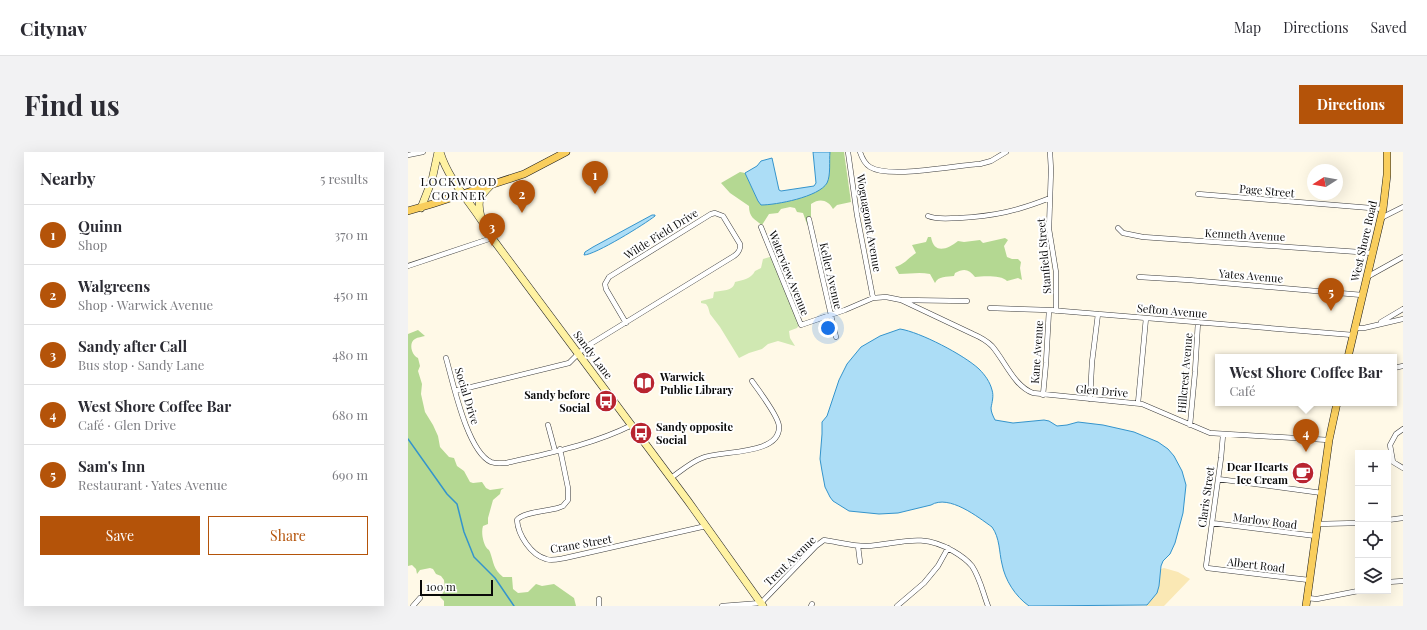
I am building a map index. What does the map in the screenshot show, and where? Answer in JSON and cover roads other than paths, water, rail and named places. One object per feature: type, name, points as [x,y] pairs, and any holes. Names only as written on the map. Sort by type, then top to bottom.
[{"type":"main road","name":"Sandy Lane","points":[[439,152],[449,173],[492,238],[632,425],[762,604]]},
{"type":"main road","points":[[421,208],[432,180],[439,152]]},
{"type":"main road","points":[[408,211],[525,174],[566,152]]},
{"type":"main road","name":"West Shore Road","points":[[1349,354],[1383,209],[1388,175],[1387,152]]},
{"type":"main road","points":[[482,221],[479,208],[480,199],[490,186]]},
{"type":"main road","points":[[1306,606],[1329,440],[1336,406]]},
{"type":"street","points":[[408,155],[423,152]]},
{"type":"street","name":"Woguagonet Avenue","points":[[848,152],[857,216],[873,298]]},
{"type":"street","points":[[860,152],[865,163],[872,168],[885,171],[902,172],[980,164],[991,161],[1006,152]]},
{"type":"street","name":"Stanfield Street","points":[[1050,152],[1049,231],[1053,247],[1056,272],[1056,311]]},
{"type":"street","name":"Page Street","points":[[1198,194],[1383,209]]},
{"type":"street","points":[[928,216],[944,218],[997,215],[1020,209],[1050,198]]},
{"type":"street","points":[[1381,218],[1403,208]]},
{"type":"street","name":"Wilde Field Drive","points":[[455,391],[569,363],[584,348],[626,323],[738,253],[740,249],[739,242],[723,216],[715,213],[711,214],[609,277],[605,284],[606,289],[626,323]]},
{"type":"street","name":"Keller Avenue","points":[[809,219],[836,337]]},
{"type":"street","name":"Waterview Avenue","points":[[761,227],[801,325],[831,315]]},
{"type":"street","name":"Kenneth Avenue","points":[[1118,228],[1123,233],[1143,237],[1373,253]]},
{"type":"street","points":[[408,266],[492,238]]},
{"type":"street","points":[[1366,277],[1403,257]]},
{"type":"street","name":"Yates Avenue","points":[[1139,277],[1362,295]]},
{"type":"street","points":[[831,315],[873,298],[886,297],[902,300],[967,301]]},
{"type":"street","name":"Glen Drive","points":[[902,300],[982,339],[992,347],[1024,388],[1033,393],[1150,406],[1210,433],[1329,440]]},
{"type":"street","name":"Sefton Avenue","points":[[990,308],[1049,310],[1198,322],[1354,331],[1403,319]]},
{"type":"street","points":[[1378,324],[1403,309]]},
{"type":"street","name":"Kane Avenue","points":[[1043,395],[1049,310]]},
{"type":"street","points":[[1090,399],[1092,362],[1098,314]]},
{"type":"street","points":[[1138,404],[1146,318]]},
{"type":"street","name":"Hillcrest Avenue","points":[[1190,424],[1198,322]]},
{"type":"street","name":"Social Drive","points":[[446,358],[462,416],[469,434],[482,454],[492,463],[500,464],[591,442],[632,425]]},
{"type":"street","points":[[671,478],[702,458],[713,454],[749,451],[764,445],[774,438],[778,432],[778,424],[775,416],[752,381]]},
{"type":"street","points":[[548,424],[558,450]]},
{"type":"street","points":[[1403,430],[1392,439],[1390,444],[1393,462],[1403,468]]},
{"type":"street","name":"Claris Street","points":[[1206,562],[1223,434]]},
{"type":"street","name":"Crane Street","points":[[558,450],[568,488],[568,500],[558,508],[525,515],[519,517],[517,520],[522,537],[533,552],[540,557],[547,560],[565,558],[706,526]]},
{"type":"street","points":[[1218,479],[1322,493]]},
{"type":"street","points":[[1391,520],[1403,518]]},
{"type":"street","name":"Marlow Road","points":[[1212,523],[1316,536]]},
{"type":"street","points":[[1317,524],[1355,523]]},
{"type":"street","name":"Trent Avenue","points":[[762,604],[778,584],[824,540],[858,546],[922,540],[934,542],[948,548],[961,556],[972,566],[979,578],[988,606]]},
{"type":"street","points":[[858,546],[860,562]]},
{"type":"street","points":[[897,606],[924,583],[935,571],[948,548]]},
{"type":"street","name":"Albert Road","points":[[1206,562],[1207,568],[1309,580]]},
{"type":"street","points":[[1391,582],[1403,580]]},
{"type":"street","points":[[1307,598],[1317,599],[1355,592]]},
{"type":"street","points":[[413,606],[420,598]]},
{"type":"street","points":[[599,599],[600,606]]},
{"type":"street","points":[[722,606],[762,604]]},
{"type":"water","points":[[813,152],[830,152],[829,176],[827,183],[822,188],[807,196],[777,204],[761,205],[745,173],[757,166],[761,161],[772,158],[779,190],[781,191],[814,186],[816,183]]},
{"type":"water","points":[[652,215],[655,216],[620,238],[590,254],[584,255],[585,252],[593,247]]},
{"type":"water","points":[[900,329],[930,339],[963,357],[979,369],[987,379],[993,392],[991,410],[995,420],[1013,423],[1044,420],[1057,426],[1078,422],[1103,425],[1134,432],[1158,442],[1168,449],[1174,456],[1182,471],[1186,485],[1183,513],[1175,543],[1170,554],[1163,561],[1161,566],[1157,593],[1147,605],[1029,606],[1015,593],[1008,582],[1003,570],[995,531],[992,527],[963,508],[955,504],[938,502],[898,513],[879,514],[849,511],[833,501],[825,487],[820,459],[822,422],[827,416],[839,380],[847,364],[861,347],[880,336]]},
{"type":"waterway","points":[[408,439],[447,494],[457,504],[464,532],[474,557],[495,578],[514,606]]},
{"type":"place","name":"Quinn","points":[[595,194]]},
{"type":"place","name":"Walgreens","points":[[522,213]]},
{"type":"place","name":"Sandy after Call","points":[[492,246]]},
{"type":"place","name":"Sam's Inn","points":[[1331,311]]},
{"type":"place","name":"Warwick Public Library","points":[[644,383]]},
{"type":"place","name":"Sandy before Social","points":[[606,401]]},
{"type":"place","name":"Sandy opposite Social","points":[[641,433]]},
{"type":"place","name":"West Shore Coffee Bar","points":[[1306,452]]},
{"type":"place","name":"Dear Hearts Ice Cream","points":[[1303,473]]},
{"type":"district","name":"LOCKWOOD CORNER","points":[[459,189]]}]
